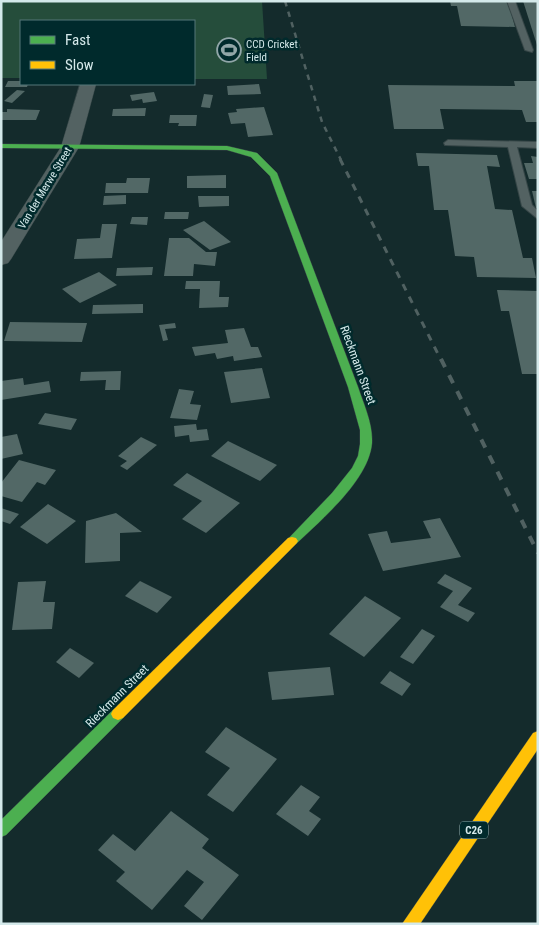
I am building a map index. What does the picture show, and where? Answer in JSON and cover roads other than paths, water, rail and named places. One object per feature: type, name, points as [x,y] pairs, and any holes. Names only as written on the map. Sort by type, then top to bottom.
[{"type":"street","name":"Van der Merwe Street","points":[[1,259],[70,147],[88,85]]},
{"type":"street","name":"Rieckmann Street","points":[[1,146],[227,148],[253,152],[261,158],[274,175],[353,387],[361,414],[366,447],[355,471],[333,501],[1,830]]},
{"type":"street","name":"C26","points":[[410,924],[538,737]]},
{"type":"lane","points":[[511,1],[529,50]]},
{"type":"lane","points":[[448,143],[538,145]]},
{"type":"lane","points":[[512,145],[527,206],[538,216]]},
{"type":"railway","points":[[285,1],[322,122],[341,160]]},
{"type":"railway","points":[[340,159],[441,360]]},
{"type":"railway","points":[[441,359],[538,553]]},
{"type":"place","name":"CCD Cricket Field","points":[[229,50]]}]
